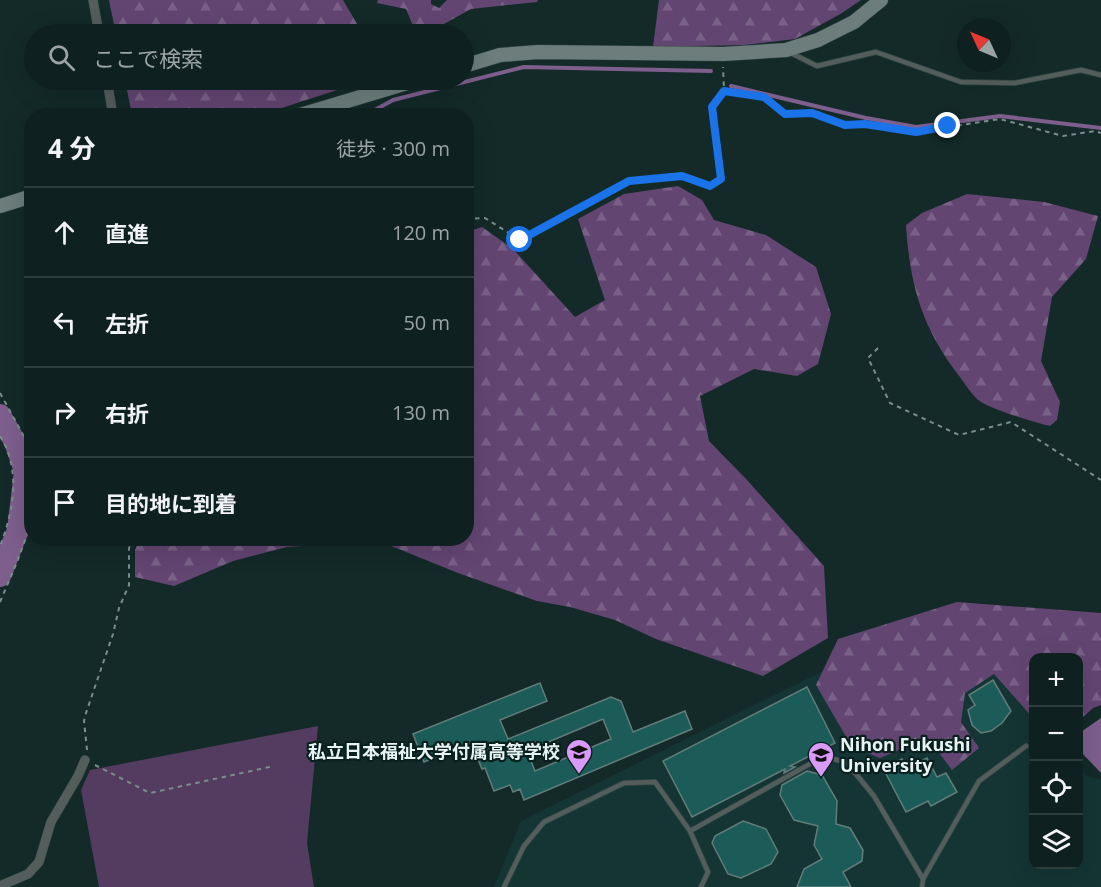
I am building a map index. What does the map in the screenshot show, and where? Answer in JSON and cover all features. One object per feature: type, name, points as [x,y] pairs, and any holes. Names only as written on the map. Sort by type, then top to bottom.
[{"type":"street","points":[[93,0],[97,24]]},
{"type":"street","points":[[474,63],[500,55],[538,52],[723,54],[786,51],[818,40],[854,22],[881,0]]},
{"type":"street","points":[[109,90],[112,108]]},
{"type":"street","points":[[324,108],[384,90]]},
{"type":"street","points":[[0,206],[24,198]]},
{"type":"street","points":[[0,886],[28,874],[39,862],[51,822],[85,760]]},
{"type":"lane","points":[[786,51],[817,66],[876,52],[961,82],[1015,83],[1081,70],[1101,75]]},
{"type":"lane","points":[[922,879],[979,782],[1026,746]]},
{"type":"lane","points":[[690,831],[824,756],[847,763],[874,796],[922,879],[922,887]]},
{"type":"lane","points":[[504,887],[524,846],[544,822],[624,783],[654,782],[690,831],[708,872],[702,887]]},
{"type":"path","points":[[474,219],[485,218],[520,240],[629,181],[682,176],[710,186],[721,179],[712,107],[724,91],[723,54]]},
{"type":"path","points":[[724,91],[764,97],[785,114],[812,113],[845,125],[865,124],[916,132],[1000,119],[1063,136],[1095,131],[1101,133]]},
{"type":"path","points":[[878,348],[868,358],[890,403],[959,435],[1011,422],[1101,480]]},
{"type":"path","points":[[0,393],[24,436]]},
{"type":"path","points":[[0,436],[10,456],[13,489],[10,515],[0,546]]},
{"type":"path","points":[[0,602],[24,543]]},
{"type":"path","points":[[130,546],[129,585],[119,608],[113,634],[86,713],[85,760],[150,793],[274,766]]},
{"type":"shaded area","name":"Nihon Fukushi University","points":[[833,666],[993,666],[1029,709],[1029,869],[1083,869],[1083,771],[1087,776],[1101,780],[1101,887],[494,887],[521,821]]},
{"type":"shaded area","points":[[1101,718],[1101,773],[1083,754],[1083,731]]},
{"type":"shaded area","points":[[318,726],[307,843],[314,887],[99,887],[81,790],[90,770]]},
{"type":"green space","points":[[109,0],[343,0],[357,24],[114,24]]},
{"type":"green space","points":[[378,0],[431,0],[431,4],[439,8],[447,0],[538,0],[537,2],[471,9],[444,24],[412,24],[406,9],[377,3]]},
{"type":"green space","points":[[659,0],[861,0],[795,39],[745,45],[653,47]]},
{"type":"green space","points":[[127,90],[337,90],[282,108],[131,108]]},
{"type":"green space","points":[[678,186],[702,200],[714,220],[766,235],[816,267],[831,314],[818,364],[797,376],[754,369],[700,396],[709,441],[824,566],[828,638],[763,676],[656,639],[615,620],[570,607],[537,601],[391,546],[474,546],[474,230],[482,227],[513,249],[575,317],[605,300],[578,219],[624,194]]},
{"type":"green space","points":[[967,194],[1044,202],[1098,216],[1086,259],[1052,297],[1041,361],[1060,402],[1057,420],[1050,426],[1001,411],[977,399],[947,359],[920,306],[911,268],[906,225],[922,213]]},
{"type":"green space","points":[[137,546],[302,546],[287,547],[233,561],[174,586],[135,577]]},
{"type":"green space","points":[[957,602],[1101,613],[1101,705],[1093,708],[1083,717],[1083,653],[1029,653],[1029,713],[994,674],[965,693],[961,722],[979,748],[952,770],[928,738],[880,758],[852,747],[816,685],[838,639]]},
{"type":"building","points":[[993,680],[1011,711],[1002,723],[991,731],[981,733],[972,725],[968,710],[975,705],[969,695]]},
{"type":"building","points":[[540,683],[547,701],[500,720],[508,739],[611,697],[621,701],[633,732],[685,711],[692,729],[524,800],[520,789],[513,792],[510,785],[494,791],[485,768],[482,769],[471,743],[424,762],[413,734]],"holes":[[[603,719],[611,739],[535,771],[527,751]]]},
{"type":"building","points":[[807,687],[835,743],[790,766],[795,767],[784,773],[785,769],[692,817],[663,761]]},
{"type":"building","points":[[927,758],[937,777],[946,773],[957,792],[931,806],[928,801],[906,812],[883,768],[902,759],[907,768]]},
{"type":"building","points":[[807,771],[822,775],[837,801],[836,824],[850,828],[863,850],[862,861],[843,872],[851,887],[797,887],[804,869],[822,859],[814,845],[818,826],[794,820],[780,795],[782,785]]},
{"type":"building","points":[[743,821],[766,829],[778,852],[771,864],[741,878],[728,874],[712,843],[715,836]]},
{"type":"waterway","points":[[474,80],[524,67],[711,71]]},
{"type":"waterway","points":[[731,86],[866,118],[916,127],[1000,116],[1101,128]]},
{"type":"waterway","points":[[378,108],[393,100],[433,90]]},
{"type":"waterway","points":[[0,415],[15,442],[24,468]]},
{"type":"waterway","points":[[0,576],[18,530],[24,479]]},
{"type":"waterway","points":[[18,530],[24,528]]},
{"type":"place","name":"私立日本福祉大学付属高等学校","points":[[579,775]]},
{"type":"place","name":"Nihon Fukushi University","points":[[821,778]]},
{"type":"route","points":[[520,240],[629,181],[682,176],[710,186],[721,179],[712,107],[724,91],[764,97],[785,114],[812,113],[845,125],[865,124],[916,132],[948,126]]}]
